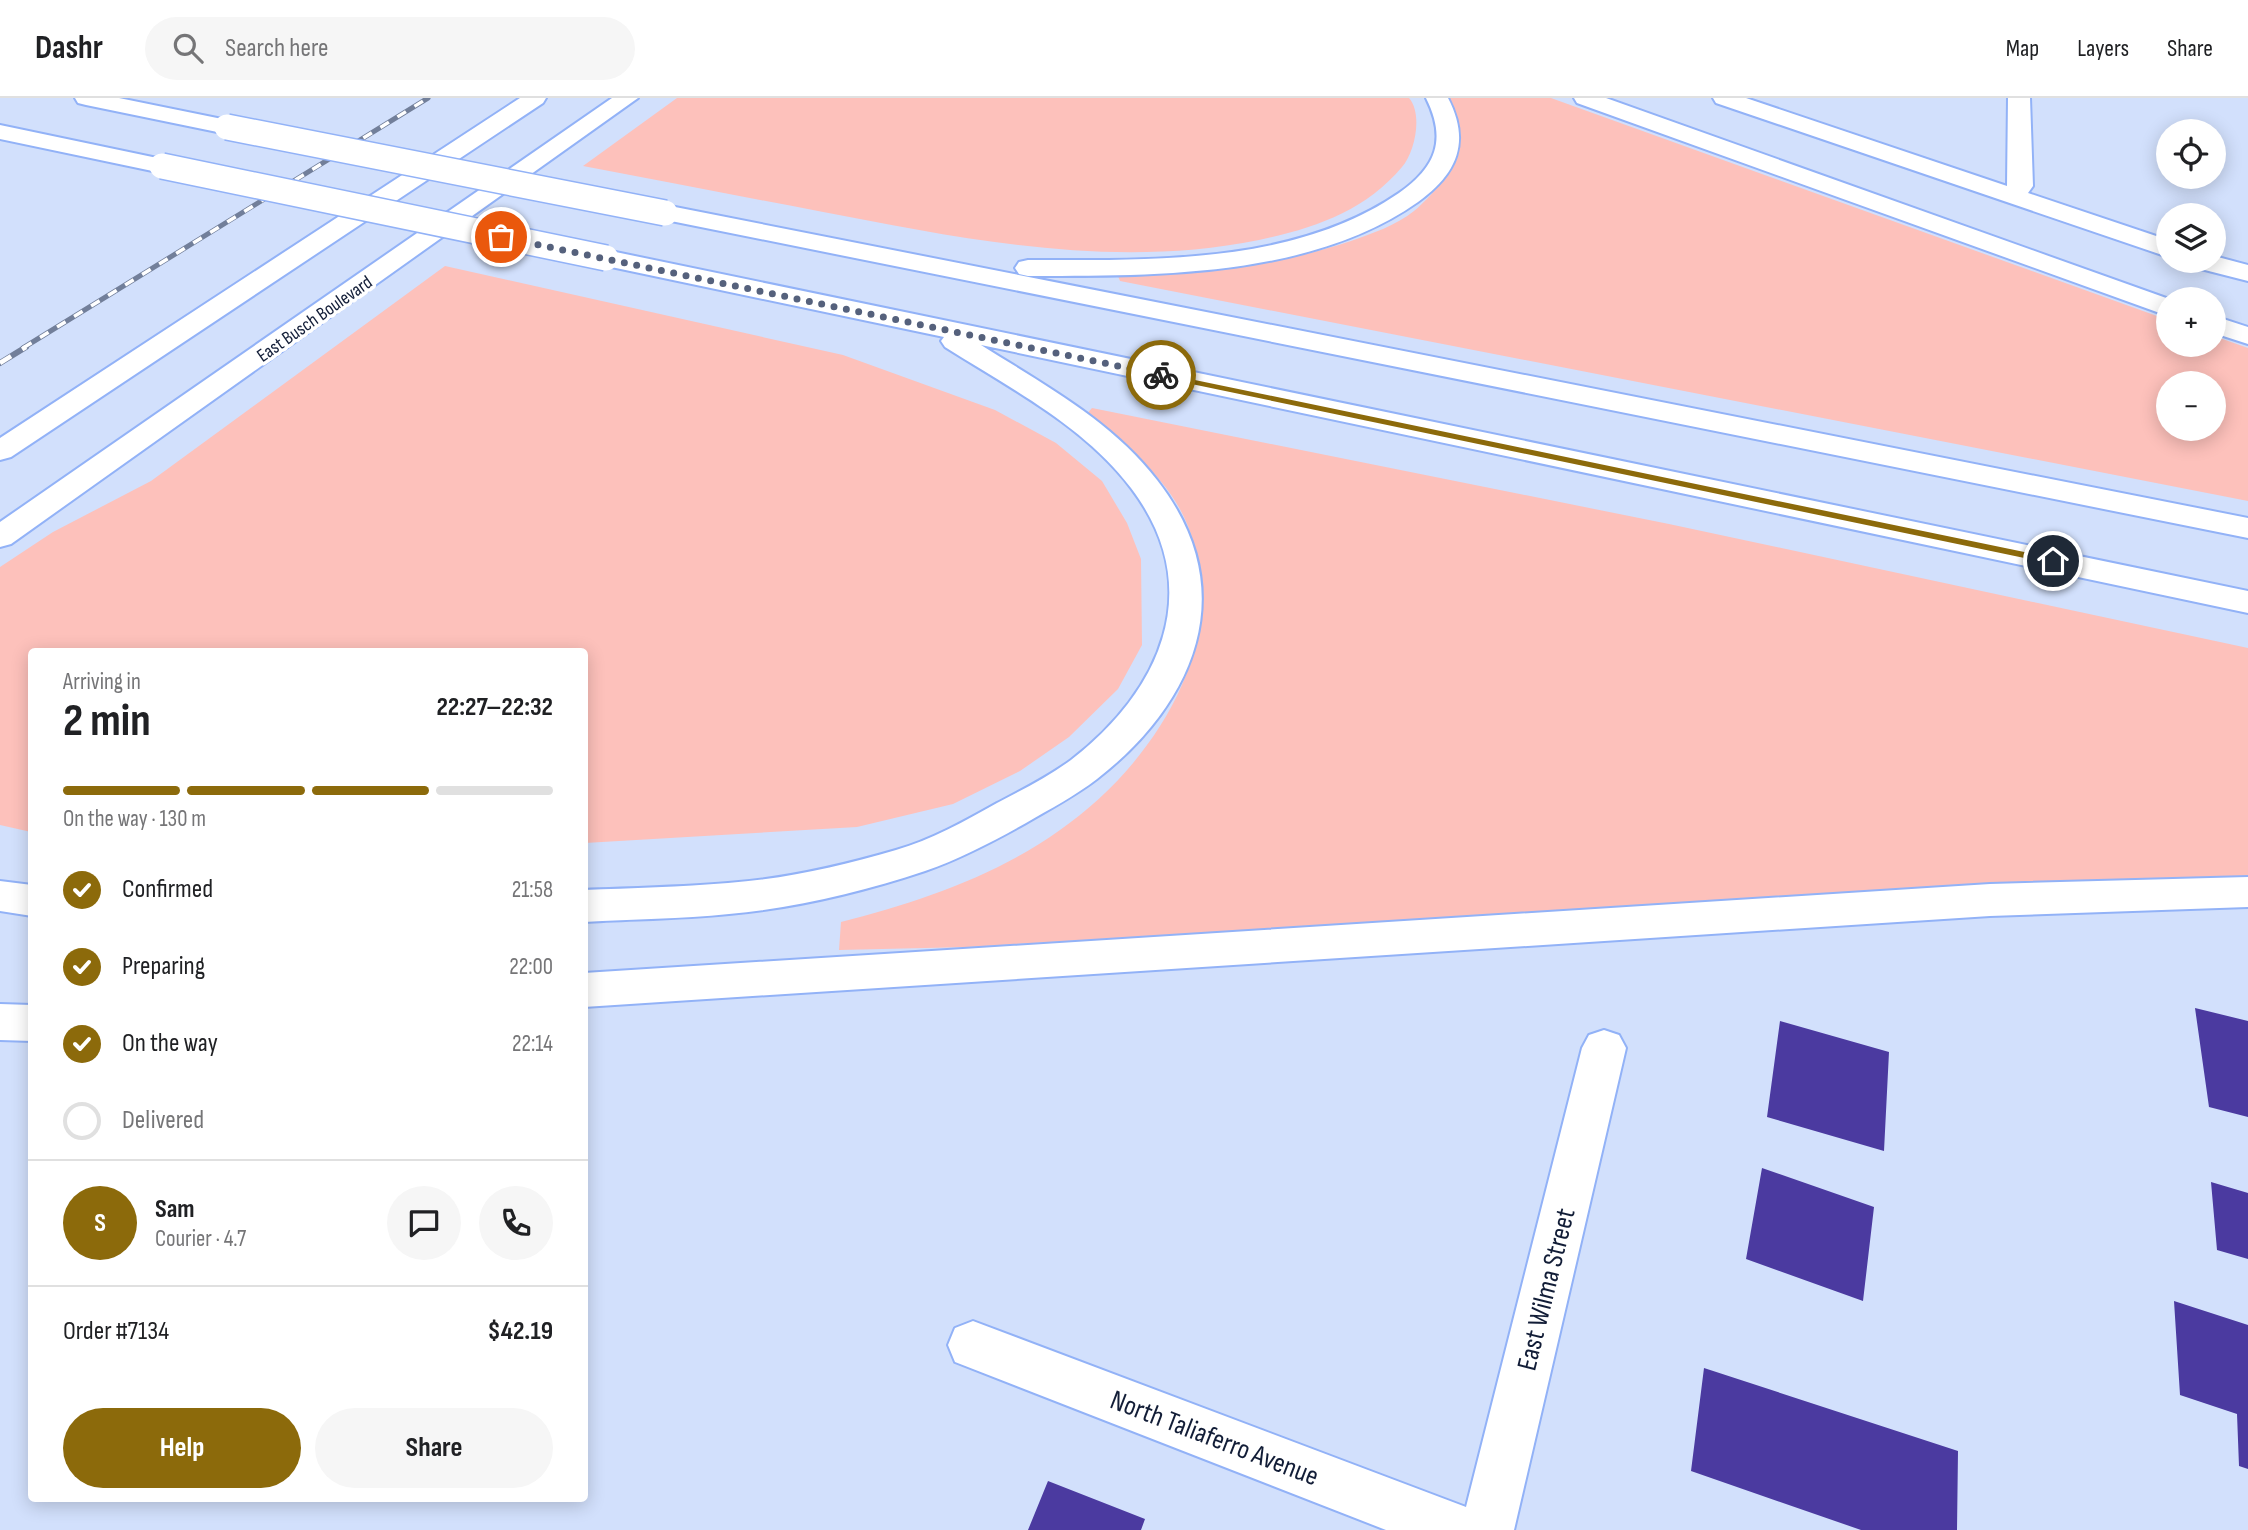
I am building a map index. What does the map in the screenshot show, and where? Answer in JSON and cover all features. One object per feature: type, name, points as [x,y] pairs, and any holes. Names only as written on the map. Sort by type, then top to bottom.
[{"type":"main road","points":[[86,98],[2248,528]]},
{"type":"main road","points":[[0,451],[535,98]]},
{"type":"main road","name":"East Busch Boulevard","points":[[0,537],[627,98]]},
{"type":"main road","points":[[945,268],[1184,263],[1283,249],[1328,239],[1385,214],[1409,200],[1430,181],[1445,162],[1451,140],[1447,120],[1437,98]]},
{"type":"main road","points":[[1584,98],[2156,304]]},
{"type":"main road","points":[[1724,98],[2156,245]]},
{"type":"main road","points":[[2012,196],[2021,186],[2019,98]]},
{"type":"main road","points":[[0,132],[2248,602]]},
{"type":"main road","points":[[2226,267],[2248,273]]},
{"type":"main road","points":[[588,906],[730,898],[785,891],[902,863],[966,837],[1027,805],[1084,769],[1121,737],[1153,701],[1175,663],[1185,623],[1187,586],[1181,553],[1167,518],[1146,485],[1118,454],[1081,424],[936,328]]},
{"type":"main road","points":[[2226,328],[2248,336]]},
{"type":"main road","points":[[588,990],[1990,900],[2248,892]]},
{"type":"main road","points":[[0,897],[28,900]]},
{"type":"main road","points":[[0,1023],[28,1023]]},
{"type":"main road","name":"East Wilma Street","points":[[1487,1530],[1604,1048]]},
{"type":"main road","name":"North Taliaferro Avenue","points":[[973,1345],[1456,1530]]},
{"type":"shaded area","points":[[677,98],[1409,98],[1416,113],[1416,133],[1407,160],[1388,182],[1338,216],[1300,230],[1204,249],[1093,251],[1038,247],[928,232],[583,166]]},
{"type":"shaded area","points":[[1445,98],[1551,98],[2156,316],[2156,357],[2226,357],[2226,340],[2248,348],[2248,501],[1120,281],[1118,276],[1177,274],[1265,263],[1323,250],[1392,225],[1421,205],[1449,175],[1459,153],[1460,131]]},
{"type":"shaded area","points":[[445,266],[843,355],[995,410],[1056,443],[1102,481],[1127,523],[1141,559],[1142,645],[1118,689],[1069,737],[1020,771],[953,804],[857,827],[588,843],[588,648],[28,648],[28,831],[0,825],[0,567],[53,532],[151,481]]},
{"type":"shaded area","points":[[1092,408],[1669,524],[2248,648],[2248,878],[1879,892],[968,947],[839,950],[841,922],[955,886],[1009,861],[1060,830],[1095,802],[1128,769],[1156,733],[1179,693],[1194,650],[1201,606],[1198,562],[1184,517],[1165,486],[1141,460],[1084,417]]},
{"type":"building","points":[[2195,1008],[2248,1021],[2248,1117],[2209,1107]]},
{"type":"building","points":[[1780,1021],[1889,1052],[1884,1151],[1767,1117]]},
{"type":"building","points":[[1762,1168],[1874,1207],[1863,1301],[1746,1259]]},
{"type":"building","points":[[2211,1182],[2248,1193],[2248,1259],[2217,1250]]},
{"type":"building","points":[[2174,1301],[2248,1325],[2248,1469],[2239,1466],[2237,1414],[2180,1395]]},
{"type":"building","points":[[1704,1368],[1958,1451],[1957,1530],[1861,1530],[1691,1471]]},
{"type":"building","points":[[1048,1481],[1145,1519],[1141,1530],[1028,1530]]},
{"type":"railway","points":[[23,348],[428,98]]},
{"type":"railway","points":[[0,363],[26,347]]},
{"type":"way so far","points":[[501,237],[1161,375]]},
{"type":"route","points":[[1161,375],[2053,561]]}]
